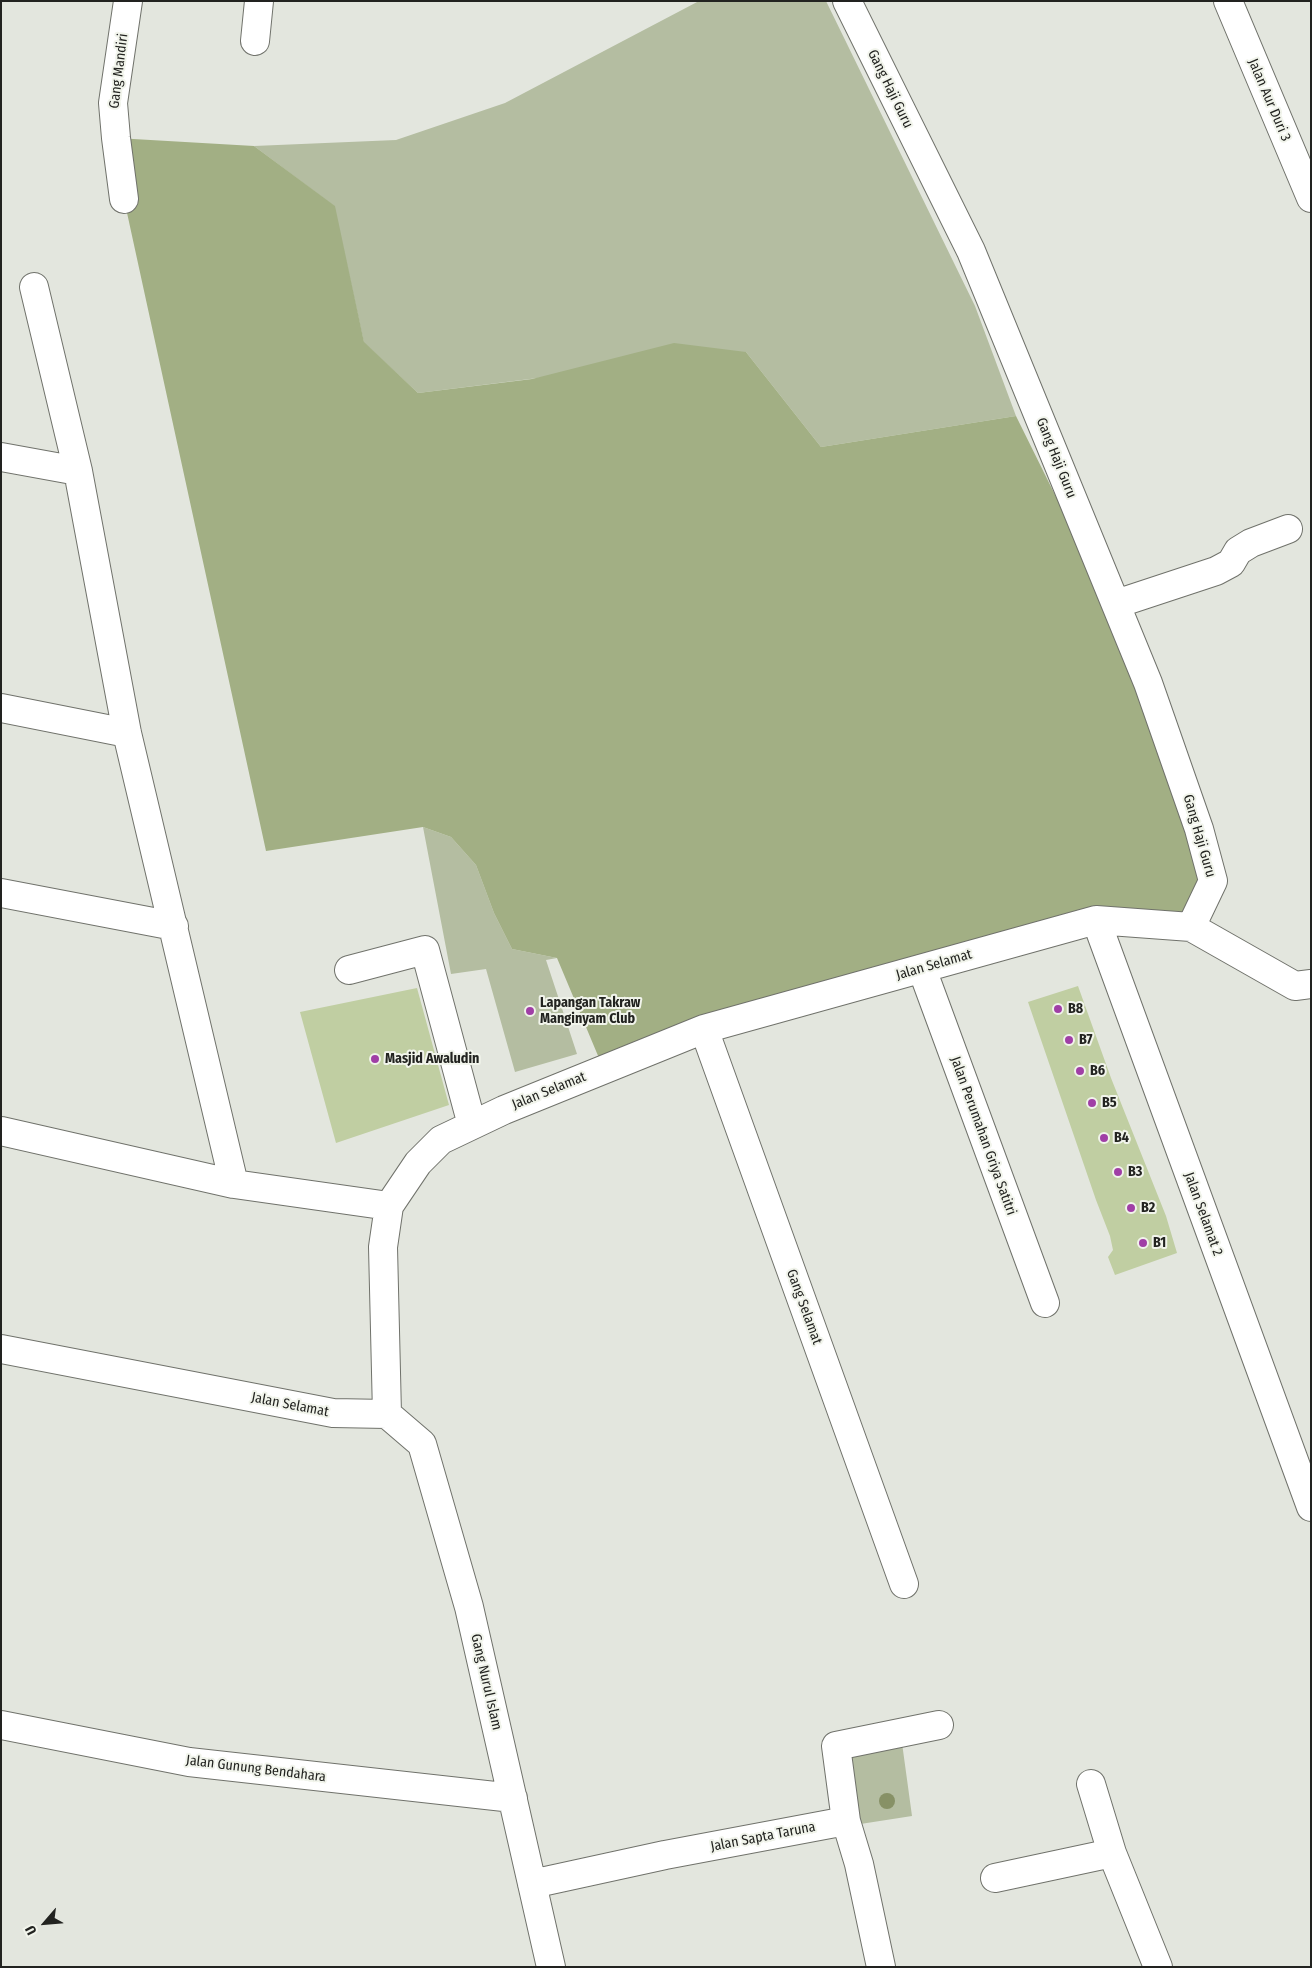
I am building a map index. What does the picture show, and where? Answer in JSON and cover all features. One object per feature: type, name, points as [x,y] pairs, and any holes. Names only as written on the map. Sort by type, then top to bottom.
[{"type":"street","name":"Gang Mandiri","points":[[124,199],[113,103],[128,1]]},
{"type":"street","points":[[254,41],[259,1]]},
{"type":"street","name":"Gang Haji Guru","points":[[847,1],[971,251],[1148,683],[1199,829],[1213,881],[1191,927]]},
{"type":"street","name":"Jalan Aur Duri 3","points":[[1228,1],[1311,198]]},
{"type":"street","points":[[34,287],[78,471],[127,733],[234,1184]]},
{"type":"street","points":[[1,457],[78,471]]},
{"type":"street","points":[[1116,604],[1216,571],[1231,563],[1238,551],[1251,543],[1288,530]]},
{"type":"street","points":[[1,708],[127,733]]},
{"type":"street","points":[[1,893],[174,926]]},
{"type":"street","name":"Jalan Selamat","points":[[1,1349],[334,1413],[387,1414],[383,1247],[389,1206],[418,1163],[441,1140],[504,1110],[704,1029],[1096,920],[1191,927],[1295,986],[1311,984]]},
{"type":"street","name":"Jalan Selamat 2","points":[[1096,920],[1311,1507]]},
{"type":"street","points":[[349,970],[425,950],[472,1126]]},
{"type":"street","name":"Jalan Perumahan Griya Satitri","points":[[922,969],[1045,1303]]},
{"type":"street","name":"Gang Selamat","points":[[704,1029],[904,1584]]},
{"type":"street","points":[[1,1131],[234,1184],[389,1206]]},
{"type":"street","name":"Gang Nurul Islam","points":[[387,1414],[422,1444],[469,1607],[551,1967]]},
{"type":"street","points":[[881,1967],[859,1864],[846,1821],[836,1746],[940,1725]]},
{"type":"street","name":"Jalan Gunung Bendahara","points":[[1,1726],[189,1762],[513,1798]]},
{"type":"street","points":[[1091,1784],[1112,1853],[1158,1967]]},
{"type":"street","name":"Jalan Sapta Taruna","points":[[532,1884],[665,1855],[846,1821]]},
{"type":"street","points":[[995,1878],[1112,1853]]},
{"type":"green space","points":[[699,1],[826,1],[975,306],[1016,416],[821,447],[746,352],[418,393],[364,343],[334,206],[254,146],[396,140],[505,103]]},
{"type":"green space","points":[[116,138],[254,146],[335,206],[364,342],[418,393],[532,379],[674,343],[746,352],[821,447],[1016,416],[1148,683],[1213,881],[1191,927],[1096,920],[604,1070],[557,958],[512,949],[494,913],[476,865],[451,837],[423,827],[266,851],[124,199]]},
{"type":"green space","points":[[423,827],[451,837],[476,865],[494,913],[512,949],[557,958],[546,960],[577,1054],[515,1072],[486,969],[451,974]]},
{"type":"green space","points":[[902,1743],[912,1816],[854,1825],[851,1752]]},
{"type":"building","points":[[1078,986],[1111,1078],[1166,1216],[1177,1253],[1115,1275],[1108,1257],[1113,1250],[1110,1236],[1028,1002]]},
{"type":"building","name":"Masjid Awaludin","points":[[417,988],[449,1105],[336,1143],[300,1012]]},
{"type":"place","name":"B8","points":[[1058,1009]]},
{"type":"place","name":"Lapangan Takraw Manginyam Club","points":[[530,1011]]},
{"type":"place","name":"B7","points":[[1069,1040]]},
{"type":"place","name":"Masjid Awaludin","points":[[375,1059]]},
{"type":"place","name":"B6","points":[[1080,1071]]},
{"type":"place","name":"B5","points":[[1092,1103]]},
{"type":"place","name":"B4","points":[[1104,1138]]},
{"type":"place","name":"B3","points":[[1118,1172]]},
{"type":"place","name":"B2","points":[[1131,1208]]},
{"type":"place","name":"B1","points":[[1143,1243]]}]
